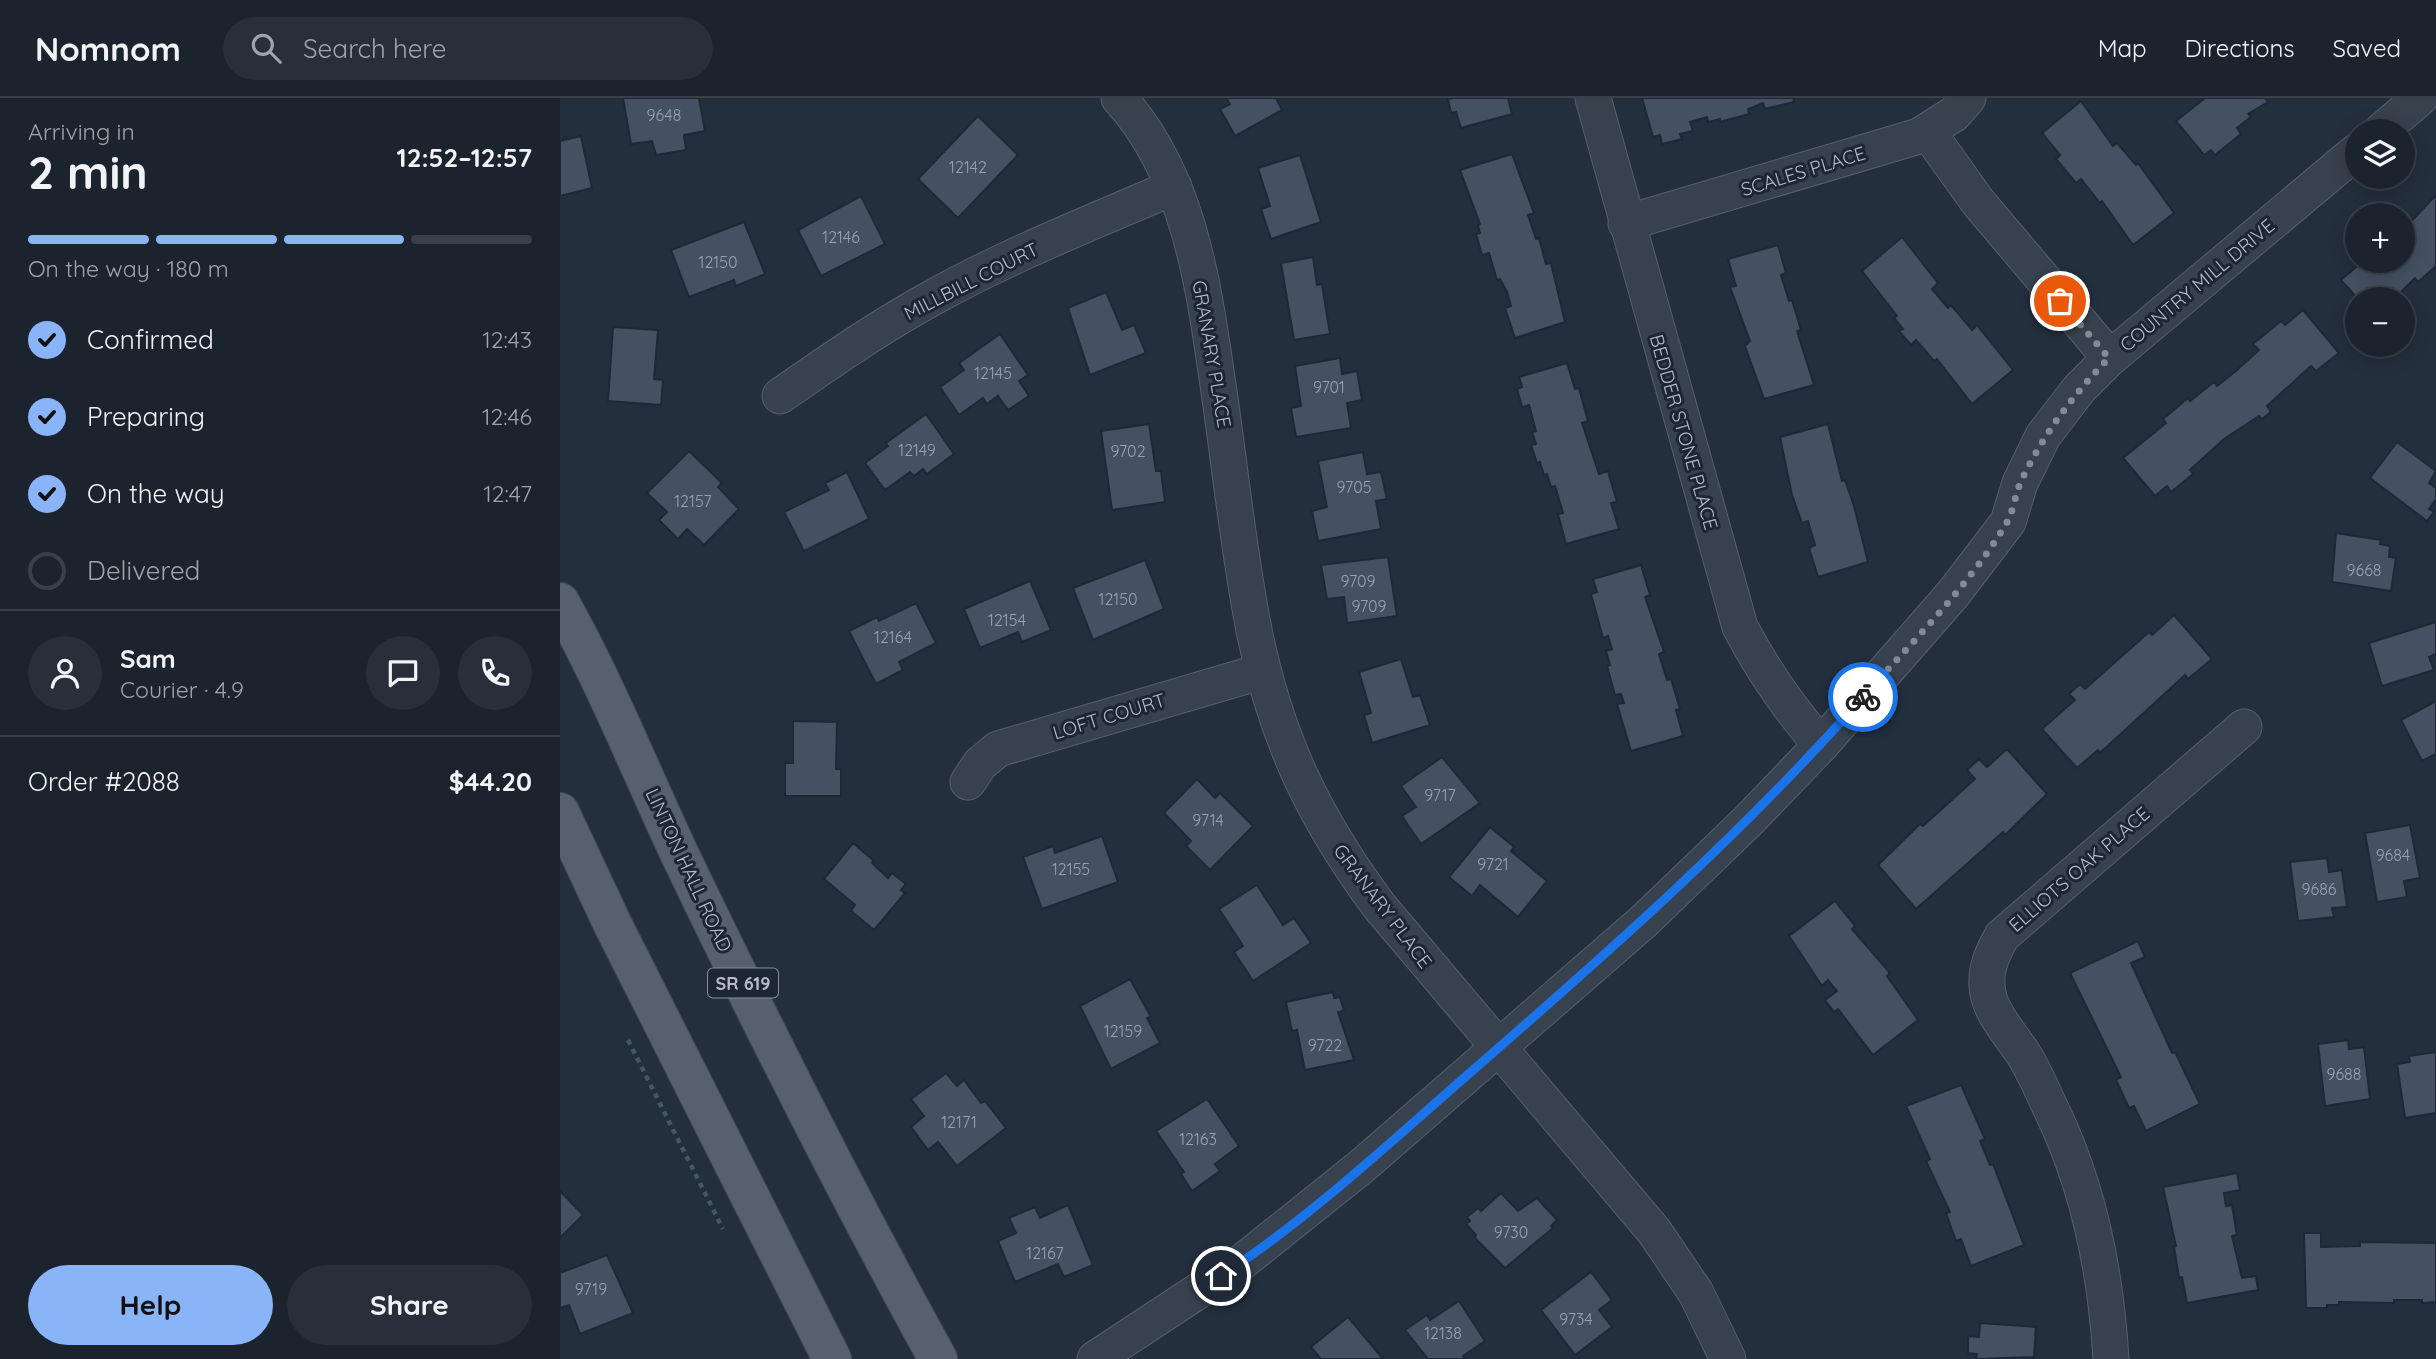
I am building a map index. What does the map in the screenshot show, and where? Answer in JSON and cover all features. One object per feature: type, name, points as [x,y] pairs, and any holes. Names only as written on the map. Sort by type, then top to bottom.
[{"type":"main road","name":"LINTON HALL ROAD","points":[[560,602],[597,668],[679,853],[843,1186],[938,1359]]},
{"type":"main road","points":[[560,812],[612,923],[832,1359]]},
{"type":"street","name":"GRANARY PLACE","points":[[1119,98],[1156,151],[1174,187],[1189,228],[1209,320],[1255,632],[1263,671],[1281,731],[1302,784],[1340,854],[1497,1049],[1654,1231],[1696,1293],[1728,1359]]},
{"type":"street","name":"BEDDER STONE PLACE","points":[[1593,98],[1741,627],[1762,670],[1784,702],[1821,745]]},
{"type":"street","name":"SCALES PLACE","points":[[1626,223],[1928,132],[1954,114],[1968,98]]},
{"type":"street","points":[[2395,119],[2420,98]]},
{"type":"street","points":[[1928,132],[1978,202],[2109,358]]},
{"type":"street","name":"COUNTRY MILL DRIVE","points":[[1095,1359],[1242,1262],[1362,1166],[1644,921],[1821,745],[1953,594],[2008,522],[2020,483],[2043,436],[2079,389],[2109,358],[2345,161]]},
{"type":"street","name":"MILLBILL COURT","points":[[780,396],[835,357],[931,298],[1002,262],[1174,187]]},
{"type":"street","name":"LOFT COURT","points":[[968,782],[981,764],[998,750],[1263,671]]},
{"type":"street","name":"ELLIOTS OAK PLACE","points":[[2111,1359],[2109,1321],[2097,1250],[2079,1180],[2038,1082],[1990,1001],[1986,976],[1989,958],[2002,936],[2244,727]]},
{"type":"building","points":[[623,98],[699,98],[705,131],[684,135],[686,150],[656,155],[652,141],[631,144]]},
{"type":"building","points":[[1226,98],[1276,98],[1282,110],[1235,136],[1220,109],[1230,104]]},
{"type":"building","points":[[1508,98],[1512,114],[1461,128],[1456,112],[1451,113],[1448,99]]},
{"type":"building","points":[[1642,98],[1793,98],[1794,102],[1765,109],[1763,103],[1748,109],[1749,114],[1720,122],[1720,119],[1708,122],[1707,117],[1690,122],[1693,131],[1680,134],[1682,139],[1662,144],[1660,135],[1653,137]]},
{"type":"building","points":[[2205,98],[2265,98],[2268,102],[2248,114],[2251,117],[2237,128],[2241,134],[2215,155],[2211,150],[2204,155],[2176,121]]},
{"type":"building","points":[[2081,101],[2113,146],[2117,143],[2136,165],[2138,163],[2174,213],[2133,245],[2102,201],[2100,203],[2081,179],[2076,183],[2056,159],[2060,155],[2042,133]]},
{"type":"building","points":[[978,116],[1018,155],[958,218],[918,179]]},
{"type":"building","points":[[581,136],[592,188],[560,196],[560,141]]},
{"type":"building","points":[[1512,154],[1534,213],[1528,215],[1536,239],[1539,238],[1546,264],[1551,263],[1565,322],[1515,338],[1505,308],[1511,306],[1507,292],[1500,279],[1497,280],[1489,253],[1482,255],[1476,234],[1480,233],[1480,224],[1460,170]]},
{"type":"building","points":[[1300,155],[1321,222],[1271,239],[1261,209],[1270,206],[1258,168]]},
{"type":"building","points":[[2436,195],[2436,266],[2418,282],[2415,278],[2406,287],[2347,287],[2341,280],[2349,273],[2415,273],[2415,218]]},
{"type":"building","points":[[861,196],[885,244],[821,276],[798,230]]},
{"type":"building","points":[[744,222],[765,274],[736,286],[734,280],[689,297],[671,250]]},
{"type":"building","points":[[1902,237],[1938,283],[1932,289],[1948,308],[1951,305],[1972,330],[1977,325],[2013,370],[1972,404],[1937,359],[1934,361],[1916,340],[1911,345],[1899,331],[1903,329],[1894,318],[1897,316],[1862,271]]},
{"type":"building","points":[[1778,245],[1786,273],[1781,275],[1801,330],[1797,331],[1814,385],[1764,399],[1745,346],[1750,341],[1730,287],[1736,286],[1728,259]]},
{"type":"building","points":[[1313,257],[1317,285],[1322,284],[1330,334],[1294,340],[1281,263]]},
{"type":"building","points":[[1106,292],[1122,330],[1134,325],[1146,353],[1090,375],[1068,308]]},
{"type":"building","points":[[2303,310],[2339,353],[2316,371],[2311,366],[2267,406],[2271,412],[2262,419],[2259,416],[2224,439],[2190,470],[2193,474],[2171,492],[2167,486],[2155,496],[2123,458],[2166,423],[2163,419],[2188,398],[2190,401],[2214,382],[2217,386],[2237,370],[2259,350],[2253,344],[2281,321],[2285,325]]},
{"type":"building","points":[[613,327],[658,330],[654,379],[663,380],[661,405],[608,401]]},
{"type":"building","points":[[1000,334],[1028,375],[1019,381],[1029,396],[1008,410],[998,396],[987,404],[983,398],[959,415],[940,387],[964,370],[959,363]]},
{"type":"building","points":[[1340,358],[1342,374],[1357,371],[1362,400],[1347,403],[1351,428],[1296,437],[1291,408],[1301,406],[1295,366]]},
{"type":"building","points":[[1567,363],[1575,389],[1579,388],[1588,421],[1582,423],[1599,474],[1608,471],[1617,502],[1611,503],[1619,529],[1566,544],[1558,514],[1563,513],[1555,486],[1551,487],[1540,462],[1537,463],[1531,445],[1536,444],[1532,432],[1536,431],[1529,405],[1522,407],[1517,389],[1522,387],[1519,377]]},
{"type":"building","points":[[926,414],[954,454],[927,474],[923,469],[914,476],[910,472],[885,490],[865,463],[888,446],[886,443]]},
{"type":"building","points":[[1149,424],[1156,471],[1161,471],[1165,502],[1112,510],[1101,431]]},
{"type":"building","points":[[1828,424],[1842,481],[1845,480],[1854,506],[1868,562],[1818,577],[1809,548],[1815,545],[1808,521],[1802,523],[1792,495],[1780,437]]},
{"type":"building","points":[[2397,442],[2436,471],[2429,483],[2436,488],[2436,499],[2429,509],[2434,512],[2427,521],[2370,478]]},
{"type":"building","points":[[689,451],[722,483],[718,487],[739,509],[704,545],[687,529],[678,539],[659,520],[667,512],[647,493]]},
{"type":"building","points":[[1363,452],[1367,474],[1381,472],[1387,499],[1376,501],[1381,529],[1318,541],[1312,511],[1327,507],[1318,461]]},
{"type":"building","points":[[847,472],[869,519],[804,551],[784,512],[829,490],[825,483]]},
{"type":"building","points":[[2336,533],[2381,540],[2380,544],[2390,546],[2389,557],[2396,558],[2391,591],[2332,582]]},
{"type":"building","points":[[1388,557],[1397,616],[1347,623],[1344,597],[1327,599],[1321,565]]},
{"type":"building","points":[[1145,560],[1164,609],[1093,640],[1073,588]]},
{"type":"building","points":[[1641,565],[1650,595],[1645,597],[1664,652],[1659,654],[1667,680],[1671,679],[1680,709],[1676,710],[1683,736],[1631,751],[1617,704],[1624,703],[1621,694],[1615,695],[1607,666],[1610,665],[1606,651],[1612,649],[1608,636],[1603,638],[1591,594],[1597,592],[1593,579]]},
{"type":"building","points":[[1030,581],[1051,630],[1022,642],[1018,632],[980,648],[964,609]]},
{"type":"building","points":[[916,603],[936,643],[899,662],[903,670],[876,684],[849,631],[877,617],[879,621]]},
{"type":"building","points":[[2174,615],[2212,659],[2188,679],[2185,675],[2100,753],[2098,750],[2077,768],[2042,729],[2075,700],[2069,694],[2080,684],[2085,689],[2149,632],[2152,635]]},
{"type":"building","points":[[2436,622],[2436,654],[2429,657],[2434,670],[2382,686],[2369,643]]},
{"type":"building","points":[[1401,659],[1413,697],[1420,695],[1430,725],[1372,743],[1364,715],[1371,713],[1359,672]]},
{"type":"building","points":[[2436,701],[2436,754],[2422,761],[2401,720]]},
{"type":"building","points":[[793,721],[837,722],[836,769],[841,769],[841,796],[785,796],[785,763],[793,763]]},
{"type":"building","points":[[2007,749],[2047,794],[2005,835],[2003,832],[1916,909],[1878,865],[1920,824],[1923,826],[1975,779],[1967,770],[1979,759],[1987,767]]},
{"type":"building","points":[[1442,757],[1480,803],[1421,844],[1402,816],[1416,807],[1401,786]]},
{"type":"building","points":[[1197,779],[1215,798],[1220,793],[1253,826],[1210,870],[1186,846],[1191,841],[1164,813]]},
{"type":"building","points":[[2410,825],[2420,878],[2404,881],[2407,897],[2377,902],[2365,833]]},
{"type":"building","points":[[1490,827],[1514,847],[1511,851],[1547,881],[1518,917],[1480,885],[1472,896],[1449,877]]},
{"type":"building","points":[[1102,836],[1118,882],[1042,909],[1023,857],[1053,846],[1055,853]]},
{"type":"building","points":[[853,843],[874,861],[872,863],[888,878],[892,873],[906,884],[901,890],[905,893],[874,930],[851,911],[855,905],[824,879]]},
{"type":"building","points":[[2327,858],[2329,872],[2342,870],[2347,907],[2332,908],[2334,917],[2298,921],[2290,862]]},
{"type":"building","points":[[1257,885],[1283,925],[1294,918],[1311,943],[1253,981],[1234,952],[1243,946],[1219,909]]},
{"type":"building","points":[[1835,901],[1855,926],[1852,929],[1890,973],[1887,976],[1918,1020],[1873,1055],[1838,1009],[1834,1012],[1825,1000],[1837,991],[1828,980],[1822,986],[1789,936]]},
{"type":"building","points":[[2138,941],[2145,957],[2131,963],[2172,1053],[2175,1052],[2200,1104],[2146,1131],[2134,1106],[2129,1108],[2116,1080],[2121,1077],[2070,973]]},
{"type":"building","points":[[1130,979],[1151,1017],[1147,1018],[1160,1043],[1111,1069],[1080,1006]]},
{"type":"building","points":[[1333,992],[1334,998],[1340,997],[1344,1011],[1338,1012],[1354,1060],[1305,1070],[1297,1030],[1292,1031],[1286,1002]]},
{"type":"building","points":[[2348,1040],[2349,1049],[2364,1047],[2370,1099],[2325,1106],[2318,1044]]},
{"type":"building","points":[[2436,1052],[2436,1113],[2405,1118],[2397,1064],[2410,1062],[2409,1056]]},
{"type":"building","points":[[946,1073],[957,1086],[964,1080],[981,1103],[985,1101],[1006,1128],[957,1166],[938,1142],[928,1150],[911,1127],[924,1116],[911,1099]]},
{"type":"building","points":[[1961,1085],[1985,1139],[1980,1141],[1990,1165],[1993,1164],[2024,1245],[1971,1266],[1961,1239],[1956,1241],[1946,1213],[1950,1212],[1926,1161],[1930,1159],[1906,1106]]},
{"type":"building","points":[[1207,1099],[1239,1146],[1215,1164],[1220,1171],[1192,1191],[1181,1174],[1184,1172],[1156,1131]]},
{"type":"building","points":[[2237,1173],[2240,1190],[2224,1193],[2226,1206],[2232,1205],[2237,1235],[2232,1236],[2242,1278],[2256,1276],[2258,1290],[2187,1303],[2182,1277],[2179,1278],[2176,1246],[2163,1187]]},
{"type":"building","points":[[560,1191],[583,1215],[560,1238]]},
{"type":"building","points":[[1501,1193],[1518,1211],[1537,1198],[1557,1220],[1551,1226],[1553,1228],[1505,1268],[1474,1237],[1476,1235],[1466,1224],[1470,1221],[1467,1217],[1478,1208],[1481,1211]]},
{"type":"building","points":[[1068,1205],[1093,1265],[1064,1277],[1058,1264],[1015,1282],[998,1241],[1016,1233],[1009,1218],[1035,1207],[1040,1218]]},
{"type":"building","points":[[2304,1233],[2321,1233],[2321,1247],[2360,1246],[2360,1242],[2436,1243],[2436,1302],[2339,1302],[2339,1305],[2327,1305],[2327,1308],[2306,1308]]},
{"type":"building","points":[[607,1255],[633,1313],[580,1334],[569,1305],[560,1308],[560,1273]]},
{"type":"building","points":[[1591,1272],[1612,1300],[1599,1310],[1612,1327],[1575,1355],[1541,1310]]},
{"type":"building","points":[[1459,1301],[1485,1341],[1463,1356],[1465,1359],[1428,1359],[1405,1330],[1427,1315],[1430,1320]]},
{"type":"building","points":[[1348,1317],[1383,1359],[1321,1359],[1311,1347]]},
{"type":"building","points":[[1980,1323],[2036,1327],[2034,1357],[1976,1359],[1977,1354],[1968,1353],[1968,1336],[1979,1337]]},
{"type":"way so far","points":[[1863,697],[1953,594],[2008,522],[2020,483],[2043,436],[2079,389],[2109,358],[2060,301]]},
{"type":"route","points":[[1221,1276],[1362,1166],[1644,921],[1748,821],[1863,697]]}]
